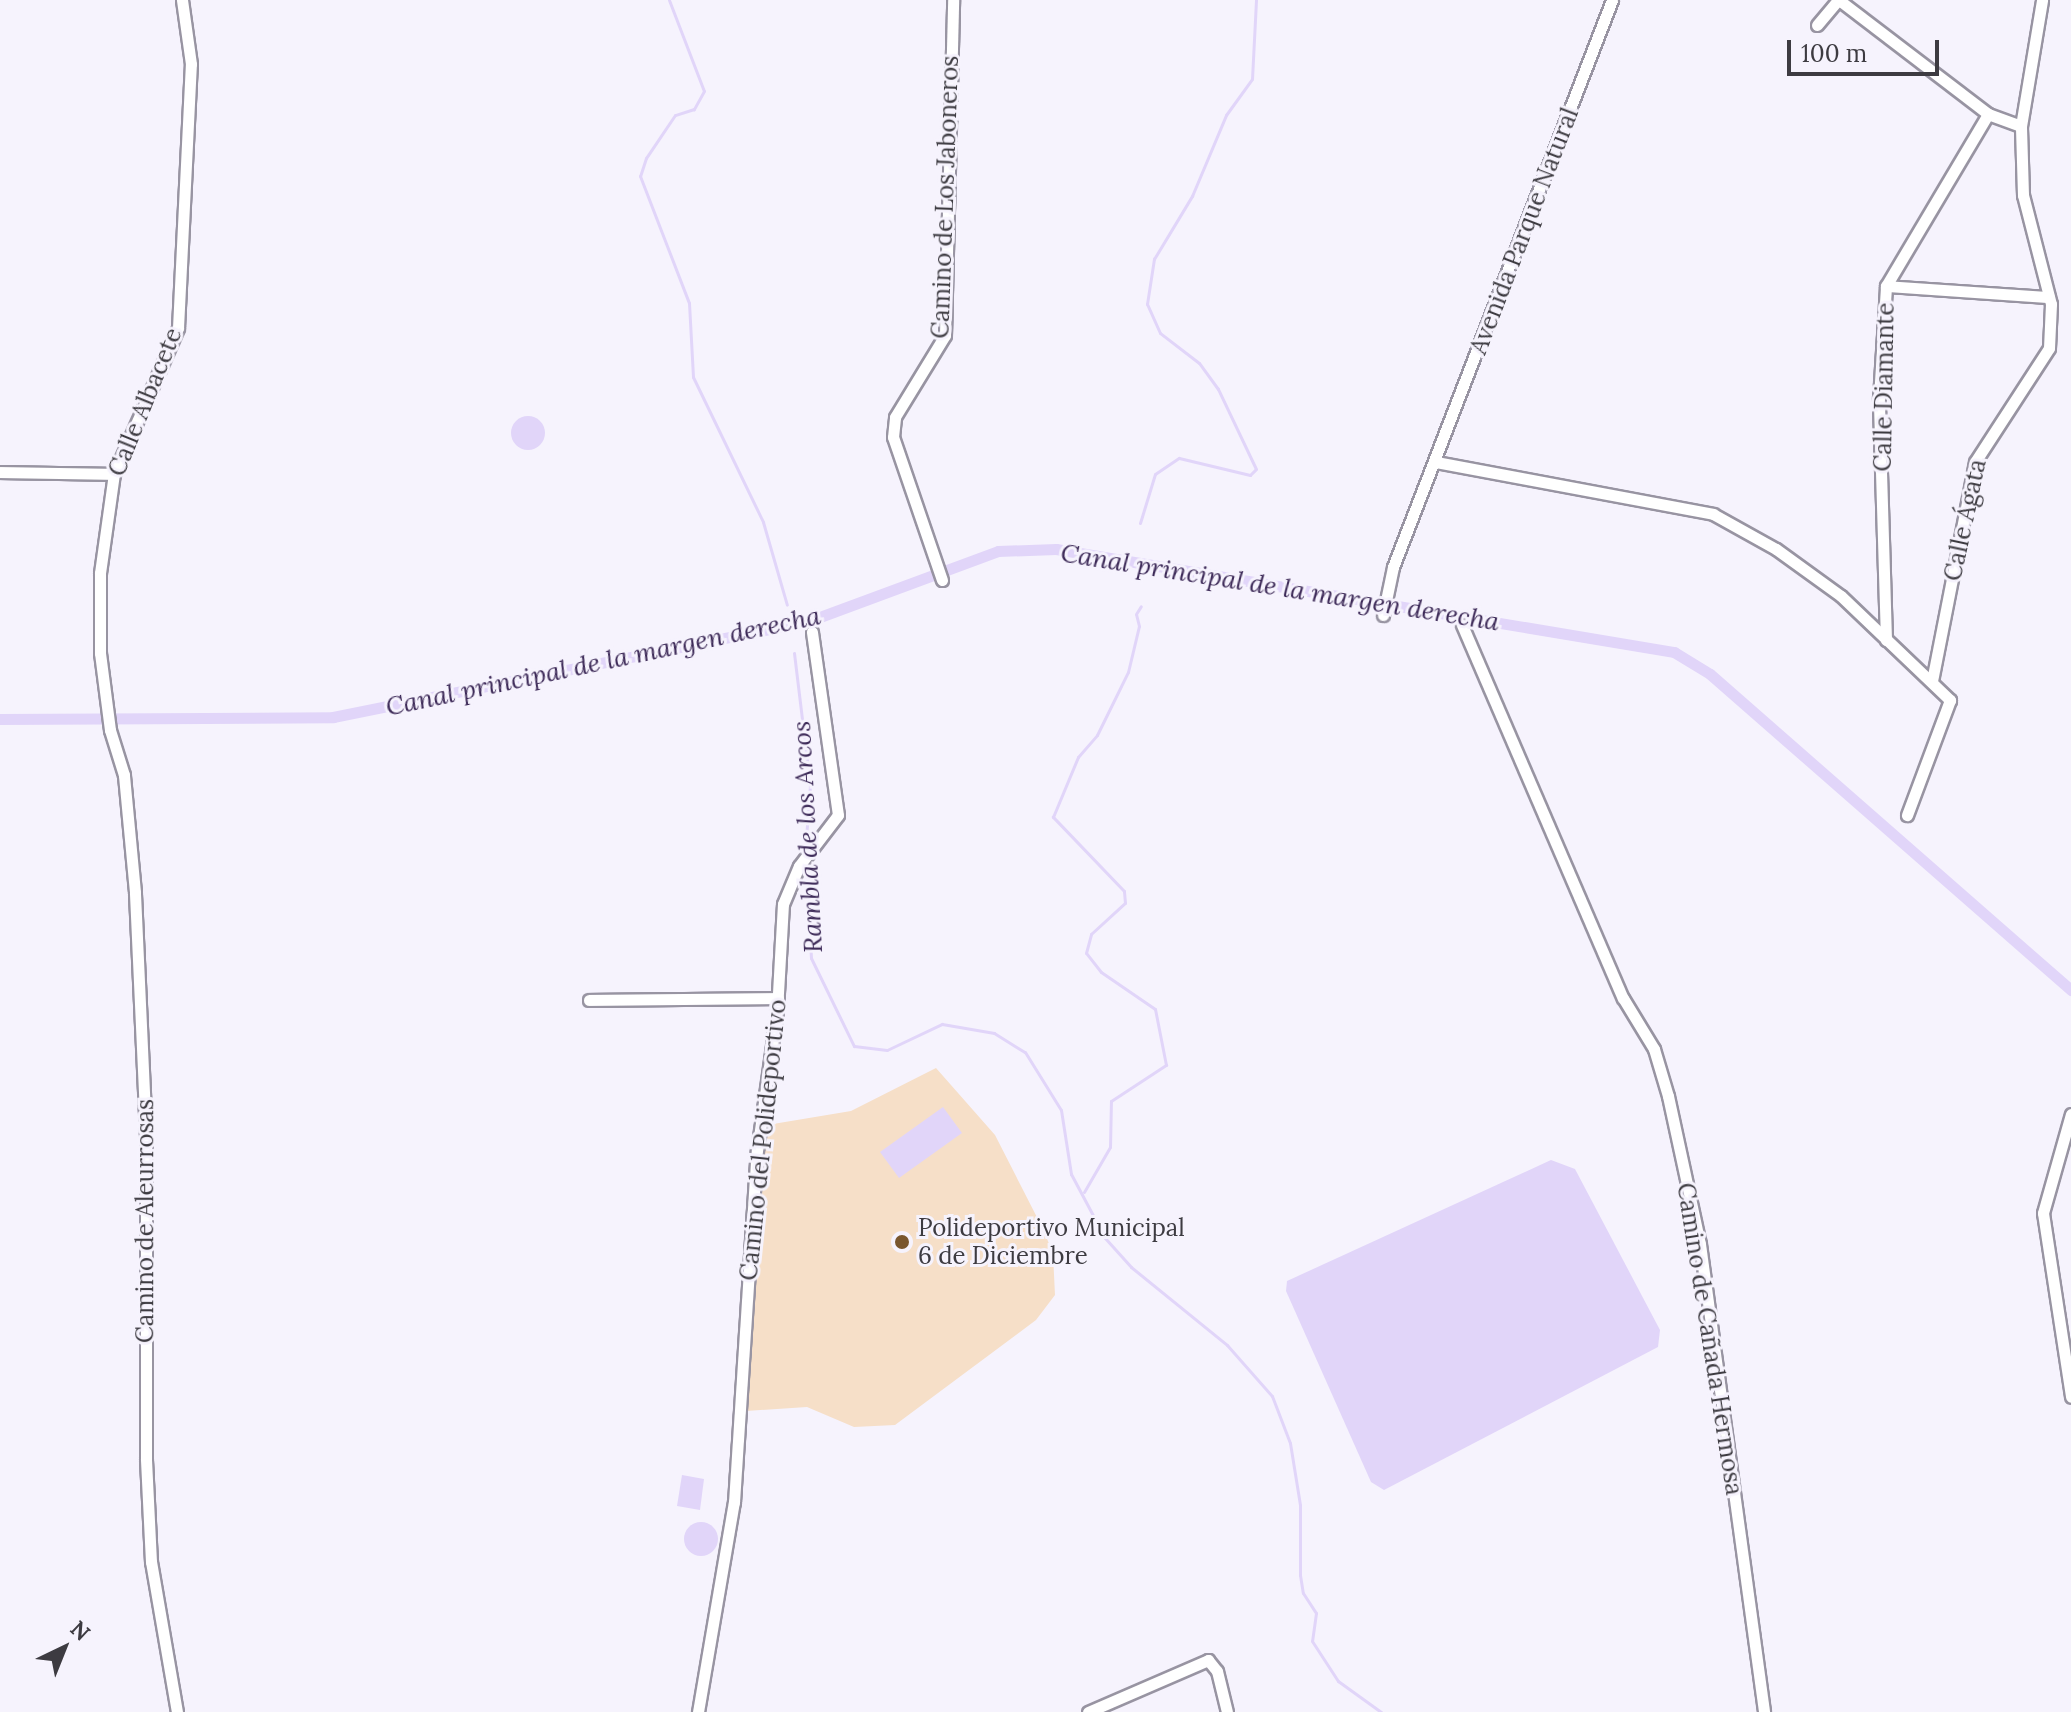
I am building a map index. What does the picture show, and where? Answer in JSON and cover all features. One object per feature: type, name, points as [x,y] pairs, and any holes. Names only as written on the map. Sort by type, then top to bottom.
[{"type":"street","name":"Calle Albacete","points":[[110,728],[110,708],[100,653],[100,573],[114,474],[178,328],[191,64],[182,0]]},
{"type":"street","name":"Camino de Los Jaboneros","points":[[942,580],[893,437],[895,417],[945,335],[953,0]]},
{"type":"street","name":"Avenida Parque Natural","points":[[1384,613],[1393,567],[1612,0]]},
{"type":"street","points":[[1817,25],[1838,0],[1988,114],[2021,126]]},
{"type":"street","name":"Calle Ágata","points":[[1932,681],[1968,486],[1983,443],[2049,348],[2049,297],[2023,195],[2021,126],[2042,0]]},
{"type":"street","name":"Calle Diamante","points":[[1886,640],[1879,398],[1886,286],[1988,114]]},
{"type":"street","points":[[1886,286],[2049,297]]},
{"type":"street","points":[[1436,462],[1713,514],[1776,549],[1841,596],[1950,700],[1907,815]]},
{"type":"street","points":[[0,472],[114,474]]},
{"type":"street","name":"Camino de Cañada Hermosa","points":[[1462,625],[1623,998],[1654,1049],[1668,1096],[1700,1244],[1764,1712]]},
{"type":"street","name":"Camino del Polideportivo","points":[[698,1712],[734,1502],[757,1151],[778,998],[783,904],[799,866],[838,815],[812,632]]},
{"type":"street","name":"Camino de Aleurrosas","points":[[110,728],[124,775],[135,892],[146,1136],[151,1562],[177,1712]]},
{"type":"street","points":[[589,1000],[778,998]]},
{"type":"street","points":[[2071,1114],[2043,1213],[2071,1397]]},
{"type":"street","points":[[1088,1712],[1208,1660],[1217,1671],[1227,1712]]},
{"type":"shaded area","points":[[528,416],[540,421],[545,433],[540,445],[528,450],[516,445],[511,433],[516,421]]},
{"type":"shaded area","name":"Polideportivo Municipal 6 de Diciembre","points":[[936,1068],[995,1135],[1053,1254],[1055,1295],[1036,1320],[895,1425],[854,1427],[807,1407],[746,1411],[757,1190],[767,1125],[851,1111]]},
{"type":"shaded area","points":[[943,1107],[962,1133],[899,1178],[880,1152]]},
{"type":"shaded area","points":[[1551,1160],[1575,1169],[1660,1330],[1658,1347],[1384,1490],[1371,1482],[1286,1291],[1287,1281]]},
{"type":"shaded area","points":[[682,1475],[704,1479],[700,1510],[677,1506]]},
{"type":"shaded area","points":[[701,1522],[713,1527],[718,1539],[713,1551],[701,1556],[689,1551],[684,1539],[689,1527]]},
{"type":"waterway","name":"Rambla de los Arcos","points":[[669,0],[704,91],[694,109],[675,115],[646,158],[640,176],[689,303],[693,377],[763,522],[787,605]]},
{"type":"waterway","points":[[1140,523],[1155,474],[1179,458],[1250,475],[1256,469],[1218,389],[1199,363],[1160,333],[1147,304],[1154,259],[1192,196],[1226,115],[1252,79],[1256,0]]},
{"type":"waterway","name":"Canal principal de la margen derecha","points":[[0,719],[333,717],[809,621],[998,551],[1056,549],[1674,652],[1710,674],[2071,990]]},
{"type":"waterway","points":[[1084,1192],[1110,1147],[1111,1101],[1166,1065],[1155,1009],[1101,972],[1086,953],[1091,934],[1125,903],[1124,891],[1053,817],[1078,757],[1097,735],[1128,672],[1139,626],[1136,614],[1141,606]]},
{"type":"waterway","name":"Rambla de los Arcos","points":[[794,653],[810,785],[805,851]]},
{"type":"waterway","name":"Rambla de los Arcos","points":[[806,863],[811,958],[854,1046],[887,1050],[942,1024],[994,1033],[1025,1052],[1061,1110],[1071,1174],[1105,1238],[1131,1267],[1227,1345],[1272,1396],[1290,1443],[1300,1505],[1300,1575],[1303,1593],[1316,1613],[1312,1641],[1338,1681],[1381,1712]]},
{"type":"place","name":"Polideportivo Municipal 6 de Diciembre","points":[[902,1242]]}]
